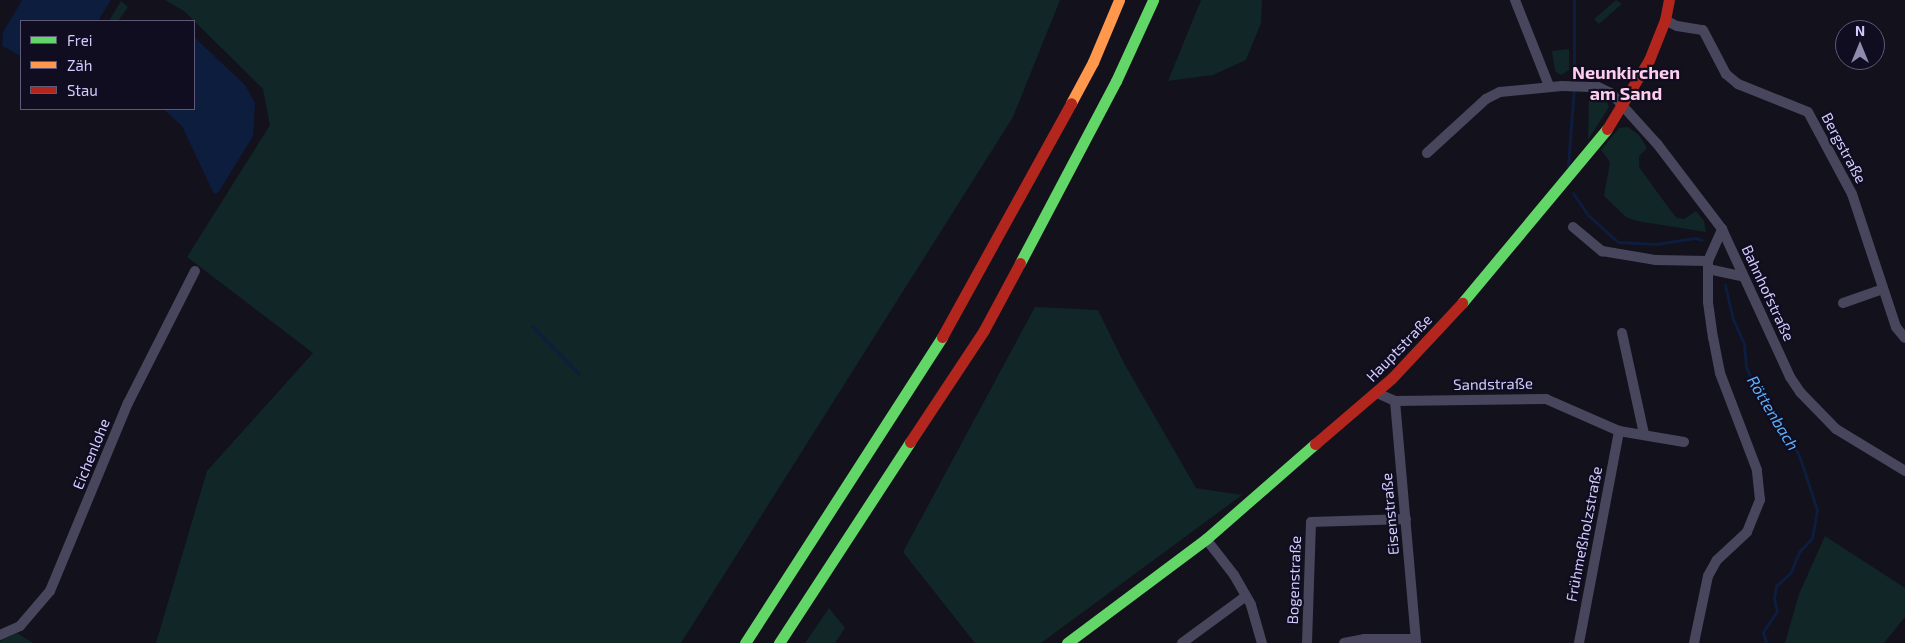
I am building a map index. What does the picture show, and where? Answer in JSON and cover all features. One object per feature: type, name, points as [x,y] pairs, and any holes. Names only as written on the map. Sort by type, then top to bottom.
[{"type":"main road","points":[[745,643],[960,310],[1089,70],[1118,0]]},
{"type":"main road","points":[[779,643],[984,330],[1116,81],[1154,0]]},
{"type":"main road","name":"Hauptstraße","points":[[1067,643],[1206,539],[1377,393],[1488,275],[1566,182],[1624,105],[1649,60],[1665,20],[1669,0]]},
{"type":"street","points":[[1427,153],[1486,99],[1516,88],[1549,86],[1516,0]]},
{"type":"street","name":"Bergstraße","points":[[1665,20],[1677,26],[1703,30],[1726,74],[1738,84],[1808,112],[1852,194],[1882,289],[1896,327],[1905,338]]},
{"type":"street","name":"Bahnhofstraße","points":[[1549,86],[1593,86],[1612,93],[1624,105],[1701,197],[1722,229],[1742,276],[1800,392],[1836,429],[1905,471]]},
{"type":"street","points":[[1573,226],[1602,251],[1656,260],[1708,265],[1742,276]]},
{"type":"street","points":[[1694,643],[1708,576],[1718,560],[1748,532],[1760,500],[1757,470],[1720,373],[1708,302],[1708,265],[1722,229]]},
{"type":"street","name":"Eichenlohe","points":[[0,635],[20,626],[50,591],[128,403],[194,271]]},
{"type":"street","points":[[1843,303],[1882,289]]},
{"type":"street","points":[[1622,333],[1644,434]]},
{"type":"street","points":[[1377,393],[1395,401]]},
{"type":"street","name":"Sandstraße","points":[[1395,401],[1546,399],[1619,431],[1684,442]]},
{"type":"street","name":"Eisenstraße","points":[[1395,401],[1416,641]]},
{"type":"street","name":"Frühmeßholzstraße","points":[[1579,643],[1619,431]]},
{"type":"street","name":"Bogenstraße","points":[[1308,643],[1311,522],[1406,520]]},
{"type":"street","points":[[1206,539],[1246,596],[1262,643]]},
{"type":"street","points":[[1182,643],[1246,596]]},
{"type":"street","points":[[1344,643],[1416,641]]},
{"type":"green space","points":[[165,0],[1060,0],[1013,117],[681,643],[156,643],[207,471],[313,353],[187,257],[270,125],[263,89],[184,11]]},
{"type":"green space","points":[[1201,0],[1262,0],[1261,23],[1246,60],[1213,75],[1168,81]]},
{"type":"green space","points":[[1616,0],[1622,4],[1599,24],[1594,19]]},
{"type":"green space","points":[[121,1],[128,7],[119,20],[110,20]]},
{"type":"green space","points":[[1569,49],[1569,70],[1561,75],[1555,71],[1552,51]]},
{"type":"green space","points":[[1589,92],[1606,100],[1609,107],[1588,140]]},
{"type":"green space","points":[[1628,127],[1639,135],[1647,148],[1639,156],[1639,167],[1671,211],[1677,218],[1684,219],[1696,211],[1704,221],[1706,232],[1637,221],[1626,217],[1604,196],[1610,162],[1601,150],[1619,128]]},
{"type":"green space","points":[[1035,307],[1098,310],[1125,365],[1196,488],[1242,495],[1041,643],[975,643],[903,552]]},
{"type":"green space","points":[[1825,536],[1905,588],[1905,617],[1884,643],[1785,643],[1799,594]]},
{"type":"green space","points":[[829,608],[845,628],[835,643],[805,643]]},
{"type":"green space","points":[[17,633],[33,643],[0,643],[0,641]]},
{"type":"water","points":[[22,0],[111,0],[99,20],[20,20],[20,55],[2,46],[3,32]]},
{"type":"water","points":[[195,38],[245,85],[255,103],[253,136],[218,193],[214,194],[182,126],[164,110],[195,110]]},
{"type":"waterway","name":"Röttenbach","points":[[1568,166],[1574,87],[1574,0]]},
{"type":"waterway","name":"Röttenbach","points":[[1573,193],[1588,215],[1618,242],[1656,244],[1695,238],[1702,240]]},
{"type":"waterway","name":"Röttenbach","points":[[1725,285],[1733,319],[1744,344],[1746,367],[1761,399],[1777,413],[1800,458],[1817,510],[1812,538],[1799,552],[1791,572],[1776,586],[1774,598],[1777,611],[1763,632],[1766,643]]},
{"type":"waterway","points":[[532,326],[578,373]]},
{"type":"traffic: fast","points":[[1020,263],[1116,81],[1153,0]]},
{"type":"traffic: fast","points":[[1462,303],[1607,129]]},
{"type":"traffic: fast","points":[[745,643],[942,337]]},
{"type":"traffic: fast","points":[[779,643],[910,442]]},
{"type":"traffic: fast","points":[[1067,643],[1206,539],[1315,444]]},
{"type":"traffic: slow","points":[[1071,103],[1093,62],[1119,0]]},
{"type":"traffic: jam","points":[[1607,129],[1649,60],[1665,20],[1669,0]]},
{"type":"traffic: jam","points":[[942,337],[1071,103]]},
{"type":"traffic: jam","points":[[910,442],[984,330],[1020,263]]},
{"type":"traffic: jam","points":[[1315,444],[1392,378],[1462,303]]},
{"type":"district","name":"Neunkirchen am Sand","points":[[1626,83]]}]
